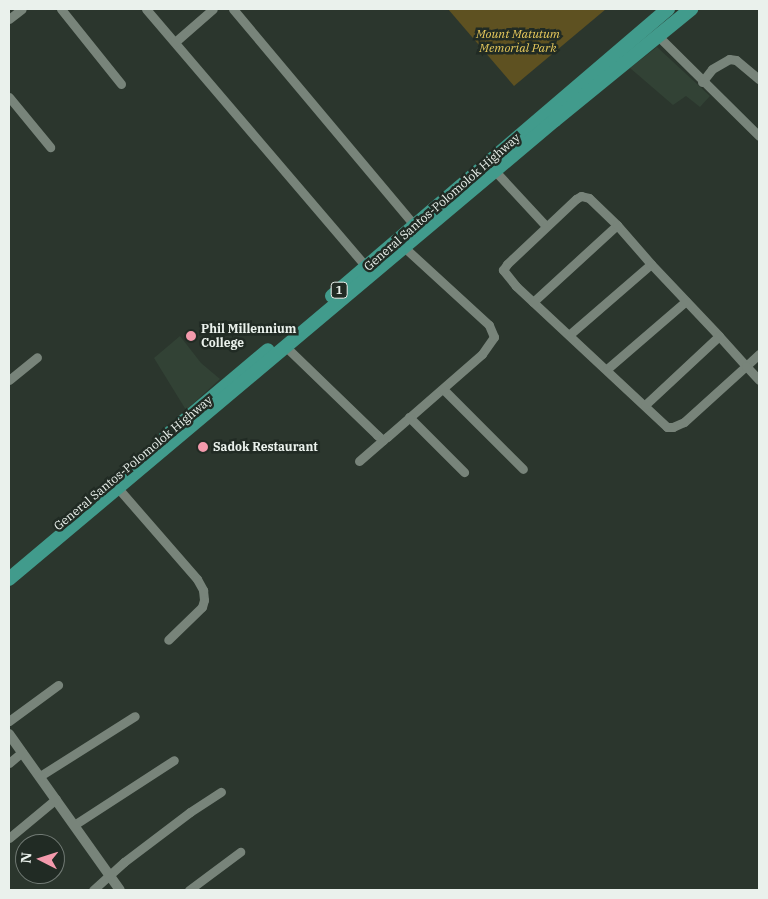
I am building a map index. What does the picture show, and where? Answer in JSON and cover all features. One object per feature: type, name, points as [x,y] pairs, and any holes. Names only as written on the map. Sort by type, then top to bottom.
[{"type":"highway","name":"General Santos-Polomolok Highway","points":[[9,568],[415,226],[668,9]]},
{"type":"highway","name":"1","points":[[9,579],[691,9]]},
{"type":"street","points":[[9,19],[22,9]]},
{"type":"street","points":[[61,9],[121,84]]},
{"type":"street","points":[[146,9],[366,267]]},
{"type":"street","points":[[174,42],[213,9]]},
{"type":"street","points":[[233,9],[415,226]]},
{"type":"street","points":[[658,36],[702,82],[759,136]]},
{"type":"street","points":[[702,82],[712,69],[729,59],[736,60],[759,79]]},
{"type":"street","points":[[9,97],[50,147]]},
{"type":"street","points":[[495,171],[546,226]]},
{"type":"street","points":[[759,354],[746,366],[678,425],[668,427],[506,277],[503,270],[546,226],[576,199],[585,196],[593,201],[617,225],[651,264],[719,336],[746,366],[759,380]]},
{"type":"street","points":[[533,302],[617,225]]},
{"type":"street","points":[[359,461],[482,354],[492,340],[494,333],[489,325],[405,248]]},
{"type":"street","points":[[569,335],[651,264]]},
{"type":"street","points":[[607,369],[686,301]]},
{"type":"street","points":[[645,405],[719,336]]},
{"type":"street","points":[[286,347],[383,440]]},
{"type":"street","points":[[9,380],[37,357]]},
{"type":"street","points":[[443,389],[523,469]]},
{"type":"street","points":[[409,417],[464,472]]},
{"type":"street","points":[[117,487],[197,579],[203,590],[204,600],[202,607],[168,640]]},
{"type":"street","points":[[9,721],[58,685]]},
{"type":"street","points":[[40,776],[135,716]]},
{"type":"street","points":[[9,734],[120,890]]},
{"type":"street","points":[[9,763],[22,752]]},
{"type":"street","points":[[74,825],[174,760]]},
{"type":"street","points":[[93,890],[190,812],[221,792]]},
{"type":"street","points":[[9,838],[56,798]]},
{"type":"street","points":[[189,890],[240,852]]},
{"type":"shaded area","points":[[657,47],[710,96],[700,107],[686,96],[673,105],[630,68]]},
{"type":"shaded area","points":[[180,336],[201,363],[220,379],[186,410],[154,358]]},
{"type":"green space","name":"Mount Matutum Memorial Park","points":[[448,9],[606,9],[514,86]]},
{"type":"place","name":"Phil Millennium College","points":[[191,336]]},
{"type":"place","name":"Sadok Restaurant","points":[[203,447]]}]
